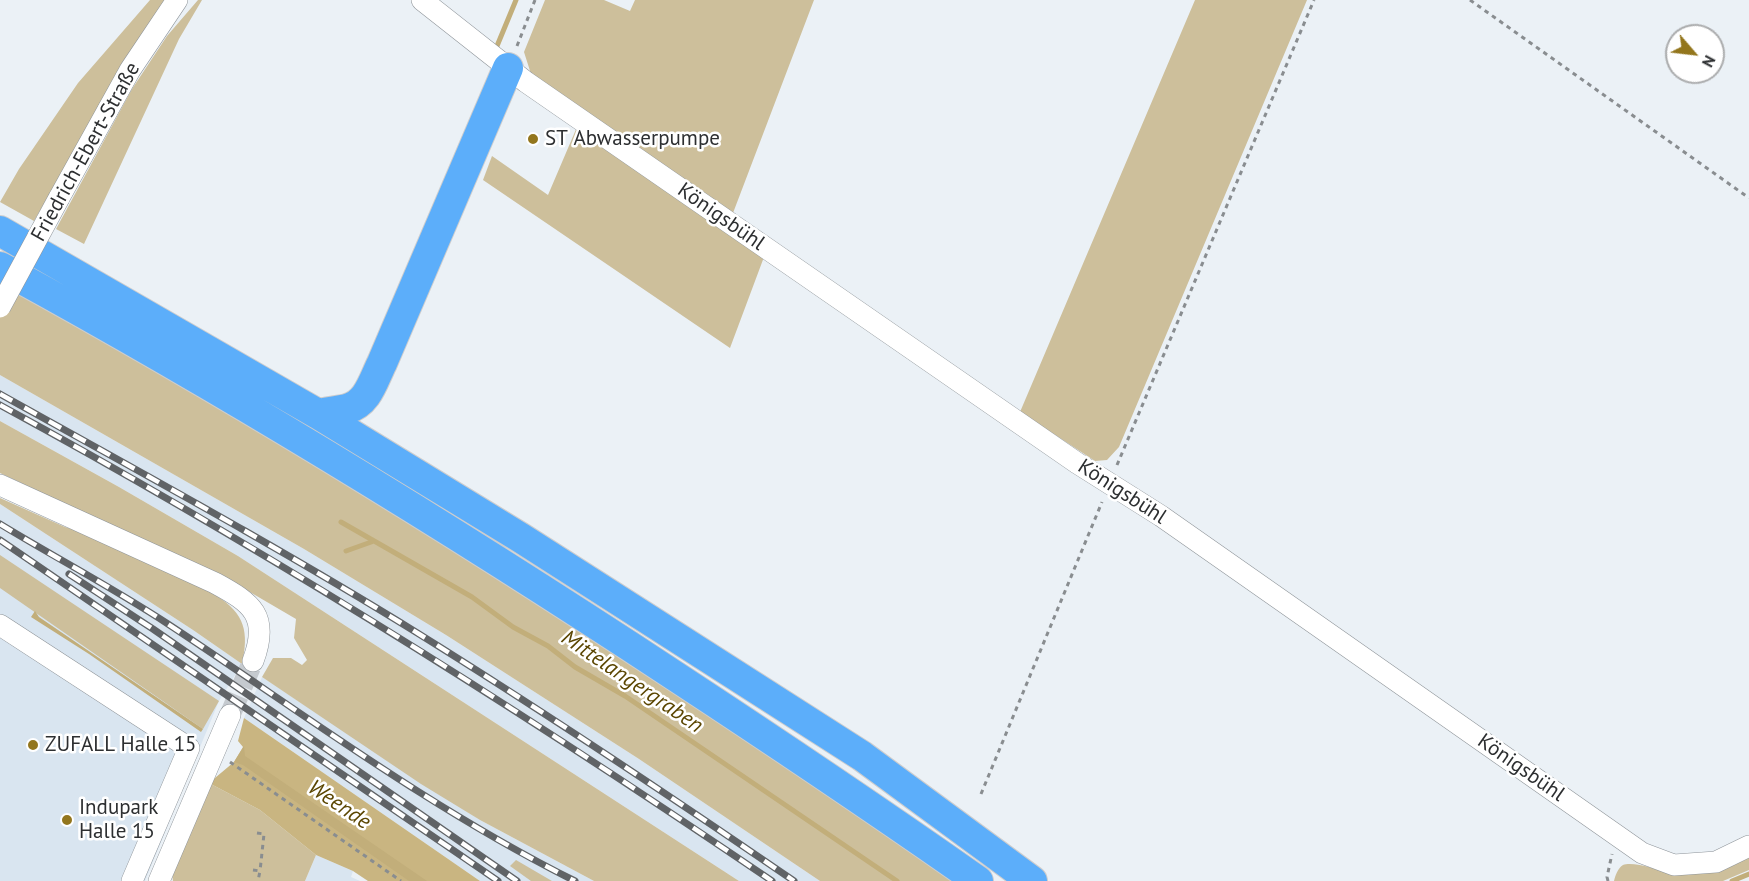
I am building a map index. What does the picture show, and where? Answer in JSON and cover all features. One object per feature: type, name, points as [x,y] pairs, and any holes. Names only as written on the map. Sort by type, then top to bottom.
[{"type":"highway","points":[[318,414],[346,409],[361,402],[366,396],[508,68]]},
{"type":"highway","points":[[0,231],[318,414],[531,545],[862,756],[1032,881]]},
{"type":"highway","points":[[0,267],[293,434],[514,570],[869,804],[978,881]]},
{"type":"street","name":"Friedrich-Ebert-Straße","points":[[0,306],[130,70],[177,0]]},
{"type":"street","name":"Königsbühl","points":[[422,0],[508,68],[1008,415],[1180,530],[1642,853],[1674,865],[1716,862],[1749,846]]},
{"type":"street","points":[[0,485],[239,596],[253,611],[260,626],[261,635],[253,661]]},
{"type":"street","points":[[3,632],[189,748],[132,881]]},
{"type":"street","points":[[159,881],[230,715]]},
{"type":"path","points":[[508,68],[535,0]]},
{"type":"path","points":[[981,794],[1109,483],[1314,0]]},
{"type":"path","points":[[1470,0],[1749,198]]},
{"type":"path","points":[[214,749],[401,881]]},
{"type":"path","points":[[257,833],[264,834],[258,881]]},
{"type":"path","points":[[1608,881],[1617,835]]},
{"type":"path","points":[[253,870],[260,871]]},
{"type":"shaded area","points":[[150,0],[166,0],[127,60],[34,221],[0,202],[19,169],[78,83]]},
{"type":"shaded area","points":[[198,0],[202,0],[179,39],[84,244],[56,229],[132,89],[167,36]]},
{"type":"shaded area","points":[[545,0],[604,0],[630,11],[635,0],[814,0],[733,213],[531,74],[524,52]]},
{"type":"shaded area","points":[[1195,0],[1307,0],[1119,447],[1107,460],[1095,461],[1020,412]]},
{"type":"shaded area","points":[[577,127],[764,257],[730,348],[483,180],[492,156],[548,195]]},
{"type":"shaded area","points":[[0,283],[193,392],[398,513],[745,736],[953,881],[820,881],[639,759],[446,635],[304,549],[0,375]]},
{"type":"shaded area","points":[[0,375],[304,549],[446,635],[639,759],[820,881],[739,881],[238,556],[0,421]]},
{"type":"shaded area","points":[[0,421],[238,556],[739,881],[594,881],[480,820],[421,784],[262,677],[273,658],[291,658],[302,665],[307,660],[294,638],[296,619],[243,588],[0,473]]},
{"type":"shaded area","points":[[0,498],[65,527],[95,536],[218,593],[217,596],[234,610],[243,625],[245,642],[242,664],[0,504]]},
{"type":"shaded area","points":[[0,504],[242,664],[219,701],[145,881],[0,881]]},
{"type":"shaded area","points":[[0,555],[219,701],[203,729],[0,588]]},
{"type":"shaded area","points":[[35,611],[39,617],[203,729],[201,732],[89,654],[31,617]]},
{"type":"shaded area","points":[[262,677],[480,820],[594,881],[480,881],[244,718]]},
{"type":"shaded area","points":[[244,718],[480,881],[368,881],[353,871],[316,855],[260,810],[209,783],[234,762],[243,747],[238,741]]},
{"type":"shaded area","points":[[244,746],[245,756],[427,881],[409,881],[243,765],[234,762]]},
{"type":"shaded area","points":[[209,783],[260,810],[316,855],[305,881],[173,881],[172,874]]},
{"type":"shaded area","points":[[316,855],[353,871],[351,877],[360,881],[305,881]]},
{"type":"shaded area","points":[[1749,856],[1749,870],[1723,881],[1614,881],[1620,868],[1627,864],[1669,872],[1691,873],[1710,870]]},
{"type":"shaded area","points":[[516,860],[552,881],[531,881],[510,866]]},
{"type":"waterway","points":[[497,46],[516,0]]},
{"type":"waterway","name":"Mittelangergraben","points":[[341,522],[472,597],[513,627],[548,646],[575,667],[625,696],[897,881]]},
{"type":"waterway","points":[[346,551],[374,541]]},
{"type":"waterway","name":"Mittelangergraben","points":[[1732,881],[1749,874]]},
{"type":"tunnel","points":[[230,715],[253,661]]},
{"type":"railway","points":[[0,394],[367,602],[608,755],[794,881]]},
{"type":"railway","points":[[0,405],[198,516],[392,633],[583,755],[772,881]]},
{"type":"railway","points":[[0,524],[168,624],[367,758],[469,823],[575,881]]},
{"type":"railway","points":[[0,540],[498,881]]},
{"type":"railway","points":[[69,574],[153,629],[517,881]]},
{"type":"place","name":"ST Abwasserpumpe","points":[[533,139]]},
{"type":"place","name":"ZUFALL Halle 15","points":[[33,745]]},
{"type":"place","name":"Indupark Halle 15","points":[[67,820]]},
{"type":"water label","name":"Weende","points":[[339,805]]}]
